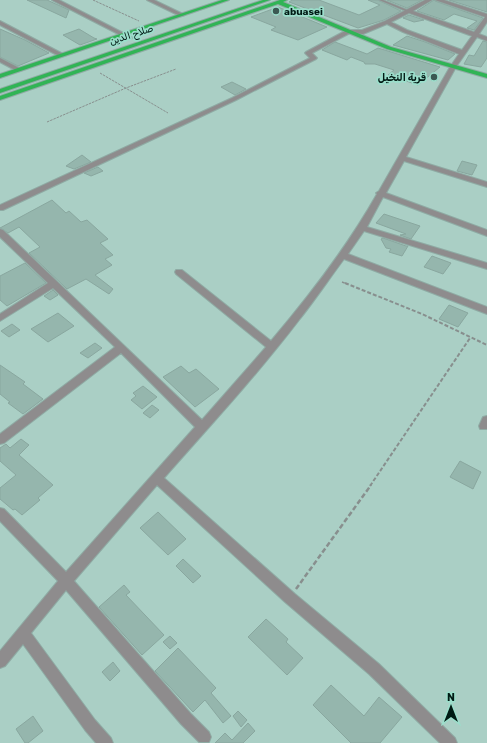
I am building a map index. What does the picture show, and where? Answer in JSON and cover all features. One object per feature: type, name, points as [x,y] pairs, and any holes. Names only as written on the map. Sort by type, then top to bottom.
[{"type":"main road","points":[[0,76],[61,55],[127,36],[149,26],[227,0]]},
{"type":"main road","name":"صلاح الدين","points":[[0,83],[127,36],[246,0]]},
{"type":"main road","name":"صلاح الدين","points":[[0,91],[268,0]]},
{"type":"main road","points":[[282,1],[349,32],[408,54],[454,66],[487,72]]},
{"type":"main road","points":[[0,98],[88,66],[282,1],[363,32],[401,49],[487,76]]},
{"type":"street","points":[[55,0],[127,36]]},
{"type":"street","points":[[150,0],[182,15]]},
{"type":"street","points":[[0,208],[234,99],[314,58],[308,53],[349,32],[363,32],[387,22],[429,0]]},
{"type":"street","points":[[0,661],[66,581],[156,478],[238,389],[343,255],[362,228],[380,193],[402,158],[454,66],[487,17],[438,0]]},
{"type":"street","points":[[409,11],[455,26],[487,39]]},
{"type":"street","points":[[387,22],[406,31],[464,52]]},
{"type":"street","points":[[0,23],[61,55]]},
{"type":"street","points":[[0,60],[19,70]]},
{"type":"street","points":[[402,158],[487,185]]},
{"type":"street","points":[[380,193],[487,233]]},
{"type":"street","points":[[362,228],[487,266]]},
{"type":"street","points":[[0,232],[121,347],[202,427]]},
{"type":"street","points":[[343,255],[487,311]]},
{"type":"street","points":[[179,272],[272,347]]},
{"type":"street","points":[[0,318],[54,283]]},
{"type":"street","points":[[0,440],[121,347]]},
{"type":"street","points":[[156,478],[290,598],[374,670],[450,743]]},
{"type":"street","points":[[0,513],[66,581],[204,737]]},
{"type":"street","points":[[23,633],[90,725],[106,743]]},
{"type":"lane","points":[[380,0],[409,11]]},
{"type":"lane","points":[[97,57],[117,57]]},
{"type":"path","points":[[94,0],[149,26]]},
{"type":"path","points":[[88,66],[168,113]]},
{"type":"path","points":[[47,122],[126,88],[176,69]]},
{"type":"path","points":[[342,282],[422,314],[487,345]]},
{"type":"path","points":[[290,598],[366,494],[470,338]]},
{"type":"building","points":[[27,0],[47,0],[69,10],[66,18]]},
{"type":"building","points":[[292,0],[319,0],[359,15],[380,5],[368,0],[378,0],[401,11],[384,20],[358,28],[289,2]]},
{"type":"building","points":[[387,0],[422,0],[407,8]]},
{"type":"building","points":[[434,0],[483,18],[474,30],[467,28],[477,21],[454,14],[444,20],[417,11]]},
{"type":"building","points":[[449,0],[487,0],[487,12]]},
{"type":"building","points":[[278,7],[327,27],[298,40],[271,30],[276,27],[251,17]]},
{"type":"building","points":[[409,15],[424,20],[414,22],[403,18]]},
{"type":"building","points":[[0,29],[49,53],[18,66],[0,57]]},
{"type":"building","points":[[79,29],[97,39],[80,45],[63,35]]},
{"type":"building","points":[[407,36],[455,54],[448,60],[393,45]]},
{"type":"building","points":[[483,41],[487,42],[487,58],[481,67],[464,64],[469,55],[474,56]]},
{"type":"building","points":[[335,42],[367,54],[378,48],[440,67],[418,85],[388,75],[394,70],[375,64],[365,64],[364,62],[351,57],[347,60],[322,50]]},
{"type":"building","points":[[232,82],[246,89],[235,95],[221,87]]},
{"type":"building","points":[[82,155],[91,162],[74,169],[66,166]]},
{"type":"building","points":[[462,161],[477,165],[472,175],[457,171]]},
{"type":"building","points":[[98,167],[103,171],[91,176],[84,173]]},
{"type":"building","points":[[52,200],[66,213],[69,211],[81,222],[87,220],[108,239],[100,243],[113,255],[105,259],[112,265],[95,275],[113,289],[109,294],[86,279],[67,289],[29,253],[40,247],[19,227],[8,233],[0,228]]},
{"type":"building","points":[[384,214],[420,226],[411,239],[400,235],[406,234],[376,223]]},
{"type":"building","points":[[383,238],[408,246],[402,256],[389,252],[391,249],[386,248],[381,239]]},
{"type":"building","points":[[432,256],[451,263],[443,274],[424,267]]},
{"type":"building","points":[[25,263],[46,283],[7,306],[0,300],[0,276]]},
{"type":"building","points":[[53,290],[58,295],[50,300],[44,296]]},
{"type":"building","points":[[449,305],[468,313],[458,327],[439,319]]},
{"type":"building","points":[[58,313],[74,326],[48,342],[31,329]]},
{"type":"building","points":[[12,324],[20,330],[9,337],[1,331]]},
{"type":"building","points":[[95,343],[102,348],[88,358],[80,353]]},
{"type":"building","points":[[0,365],[25,382],[23,384],[43,399],[23,414],[8,403],[10,402],[0,394]]},
{"type":"building","points":[[181,366],[189,373],[196,369],[219,389],[195,407],[163,377]]},
{"type":"building","points":[[143,386],[157,397],[142,409],[131,400],[136,396],[133,393]]},
{"type":"building","points":[[152,405],[159,410],[150,418],[143,413]]},
{"type":"building","points":[[21,439],[29,445],[19,455],[53,485],[38,498],[40,500],[22,515],[15,509],[13,510],[0,499],[0,488],[16,475],[0,461],[0,448],[6,444],[10,448]]},
{"type":"building","points":[[460,461],[481,472],[473,489],[450,477]]},
{"type":"building","points":[[158,512],[186,539],[168,555],[140,528]]},
{"type":"building","points":[[183,559],[201,576],[193,583],[176,566]]},
{"type":"building","points":[[124,585],[130,592],[126,595],[164,635],[142,655],[99,607]]},
{"type":"building","points":[[266,619],[288,639],[286,642],[303,658],[287,675],[248,637]]},
{"type":"building","points":[[170,636],[177,643],[170,649],[163,642]]},
{"type":"building","points":[[178,648],[216,688],[211,693],[231,716],[223,723],[205,700],[193,712],[155,671]]},
{"type":"building","points":[[113,662],[120,671],[110,681],[102,672]]},
{"type":"building","points":[[331,685],[364,716],[379,697],[402,717],[380,743],[351,743],[313,705]]},
{"type":"building","points":[[238,711],[247,720],[241,727],[233,716]]},
{"type":"building","points":[[33,716],[43,731],[28,743],[25,743],[16,729]]},
{"type":"building","points":[[248,723],[255,731],[243,743],[215,743],[225,733],[232,740]]},
{"type":"traffic: fast","points":[[0,76],[227,0]]},
{"type":"traffic: fast","points":[[0,91],[268,0]]},
{"type":"traffic: fast","points":[[0,98],[285,0]]},
{"type":"traffic: fast","points":[[278,2],[389,48],[487,76]]},
{"type":"place","name":"abuasei","points":[[276,11]]},
{"type":"place","name":"قرية النخيل","points":[[434,77]]}]
